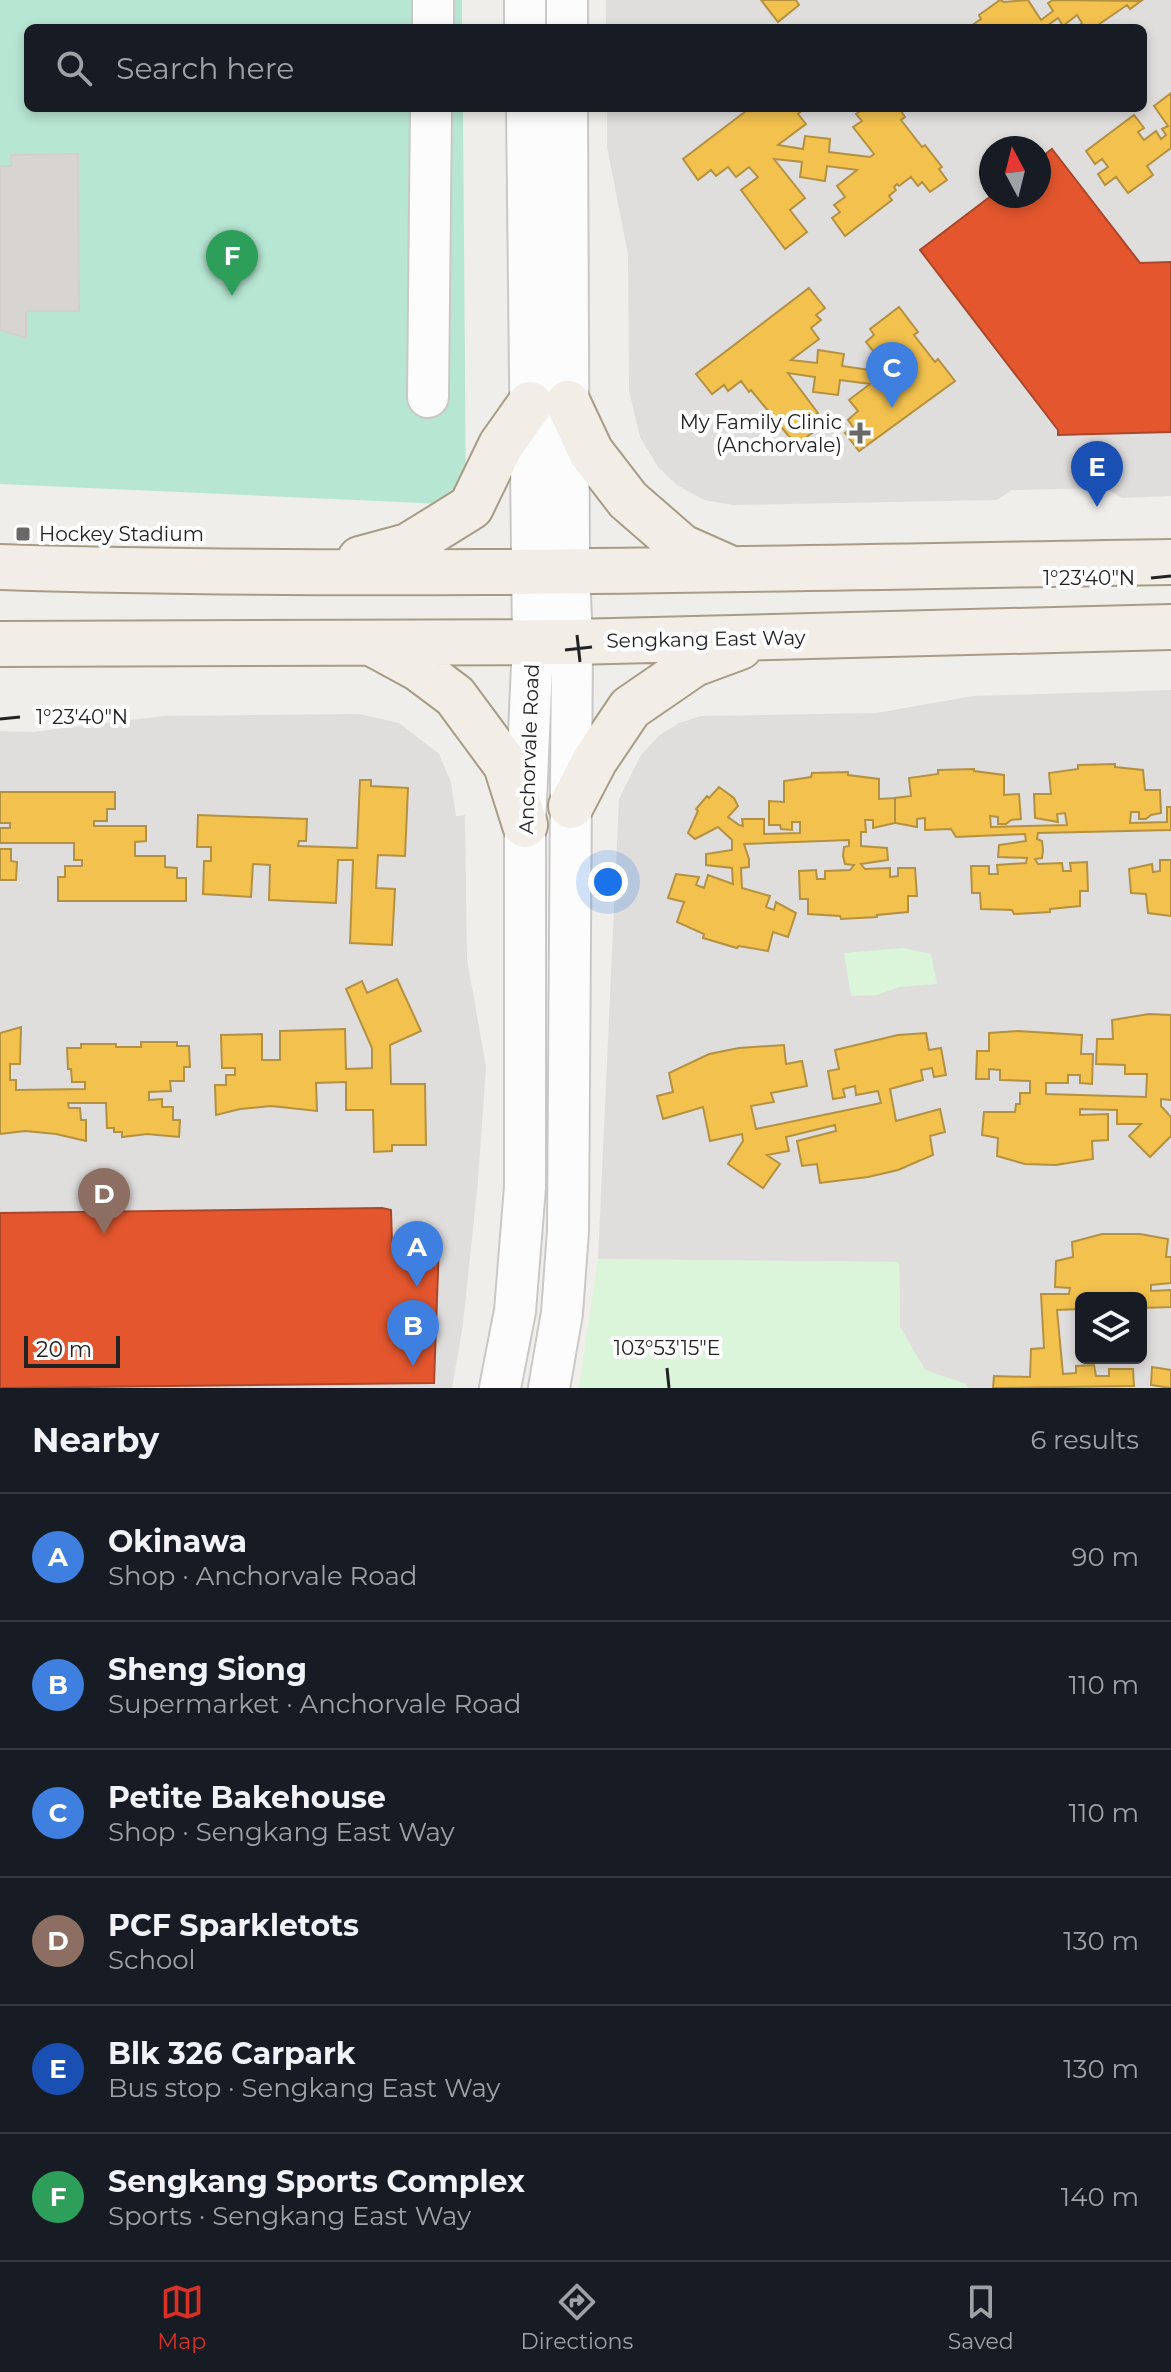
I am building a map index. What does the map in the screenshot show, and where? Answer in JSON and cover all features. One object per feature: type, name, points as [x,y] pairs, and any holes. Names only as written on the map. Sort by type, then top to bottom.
[{"type":"main road","points":[[315,570],[408,546],[471,507],[501,445],[549,403],[628,500],[682,547],[730,569]]},
{"type":"main road","points":[[0,567],[139,571],[550,573],[1171,562]]},
{"type":"main road","name":"Sengkang East Way","points":[[0,644],[553,642],[1171,627]]},
{"type":"main road","points":[[571,806],[595,760],[630,708],[694,664],[765,638]]},
{"type":"main road","points":[[370,643],[419,669],[455,696],[506,765],[525,825]]},
{"type":"street","points":[[433,0],[433,24]]},
{"type":"street","points":[[525,0],[525,24]]},
{"type":"street","points":[[567,0],[567,24]]},
{"type":"street","points":[[428,397],[431,112]]},
{"type":"street","name":"Anchorvale Road","points":[[527,112],[549,403]]},
{"type":"street","name":"Anchorvale Road","points":[[549,1388],[562,1313],[568,1231],[571,806],[553,642],[549,403],[567,112]]},
{"type":"street","name":"Anchorvale Road","points":[[500,1388],[515,1311],[525,1187],[525,825],[553,642]]},
{"type":"shaded area","points":[[606,0],[1171,0],[1171,496],[1122,498],[1105,488],[1012,490],[997,500],[733,505],[704,500],[677,485],[658,467],[640,437],[629,390],[628,254],[607,147],[607,112],[1147,112],[1147,24],[606,24]]},
{"type":"shaded area","points":[[1171,690],[1171,1388],[968,1388],[966,1384],[925,1370],[900,1327],[899,1262],[598,1259],[619,799],[641,755],[660,735],[679,723],[701,716],[876,713],[973,696]]},
{"type":"shaded area","points":[[359,714],[399,723],[439,754],[451,782],[456,816],[465,815],[467,959],[486,1067],[463,1324],[452,1388],[0,1388],[0,731],[33,732],[163,716]]},
{"type":"green space","points":[[0,0],[462,0],[462,24],[24,24],[24,112],[463,112],[466,505],[0,484]]},
{"type":"green space","points":[[903,948],[931,954],[937,984],[899,987],[877,995],[851,996],[844,953]]},
{"type":"green space","points":[[598,1259],[899,1262],[900,1327],[925,1370],[966,1384],[968,1388],[579,1388]]},
{"type":"building: Homes","points":[[761,0],[796,0],[799,5],[778,22]]},
{"type":"building: Homes","points":[[1000,0],[1028,0],[1041,20],[1053,11],[1048,3],[1053,0],[1141,1],[1130,9],[1127,5],[1099,24],[1081,24],[1077,15],[1066,24],[1058,18],[1050,24],[974,24],[981,19],[979,15]]},
{"type":"building: Homes","points":[[1171,93],[1171,148],[1147,166],[1153,175],[1128,193],[1116,177],[1105,185],[1098,174],[1108,167],[1102,159],[1095,164],[1086,151],[1134,115],[1144,128],[1138,132],[1144,140],[1156,131],[1161,139],[1166,135],[1162,129],[1168,126],[1154,106]]},
{"type":"building: Homes","points":[[745,112],[800,112],[798,114],[806,124],[778,145],[803,149],[805,136],[830,139],[829,152],[870,157],[874,154],[853,127],[862,121],[856,114],[902,112],[905,117],[901,120],[942,167],[939,169],[947,180],[930,192],[922,182],[918,186],[911,177],[899,186],[897,184],[894,187],[896,190],[889,196],[892,200],[845,236],[832,218],[840,212],[834,205],[845,197],[837,186],[857,170],[827,166],[825,181],[800,177],[802,162],[774,159],[805,198],[790,210],[807,232],[785,249],[741,190],[758,177],[749,167],[736,177],[728,167],[716,176],[711,170],[698,180],[683,159]]},
{"type":"building: Homes","points":[[809,288],[825,308],[816,315],[821,320],[811,328],[819,339],[791,360],[817,363],[818,350],[844,354],[842,366],[883,372],[887,369],[866,342],[874,335],[870,329],[899,307],[918,332],[914,335],[955,381],[859,451],[845,433],[853,427],[848,420],[858,411],[849,400],[870,384],[840,380],[838,395],[813,392],[815,377],[788,373],[818,413],[809,420],[816,430],[796,445],[741,381],[728,391],[724,385],[712,394],[696,374]]},
{"type":"building: Homes","points":[[1115,764],[1115,767],[1143,770],[1145,790],[1160,790],[1161,813],[1139,819],[1139,812],[1131,812],[1130,823],[1167,822],[1167,807],[1171,807],[1171,830],[1038,833],[1037,839],[1042,841],[1043,850],[1042,858],[1035,859],[1038,864],[1062,863],[1063,871],[1071,871],[1070,863],[1087,862],[1088,891],[1080,891],[1080,906],[1014,914],[1012,910],[981,909],[980,893],[972,893],[971,866],[989,866],[989,874],[998,874],[997,865],[1026,863],[1027,858],[998,857],[999,845],[1026,841],[1025,834],[956,837],[951,829],[925,830],[925,818],[917,819],[917,827],[895,823],[895,798],[911,796],[909,778],[938,774],[938,770],[974,769],[1004,775],[1004,795],[1019,794],[1021,819],[998,824],[998,817],[990,816],[991,827],[1067,825],[1065,813],[1057,814],[1058,822],[1035,818],[1034,794],[1051,794],[1049,773],[1078,769],[1078,765]]},
{"type":"building: Homes","points":[[848,772],[848,775],[879,779],[879,799],[895,798],[895,823],[873,828],[873,820],[865,820],[866,832],[861,832],[861,846],[887,848],[888,860],[861,864],[865,869],[890,868],[890,877],[898,876],[898,868],[915,868],[917,896],[908,896],[908,912],[841,919],[840,916],[808,914],[808,899],[800,899],[799,871],[816,870],[817,879],[825,879],[825,871],[850,870],[854,865],[845,864],[843,856],[849,840],[744,844],[749,867],[741,868],[742,888],[770,896],[766,907],[774,910],[776,902],[796,913],[788,937],[773,932],[768,951],[737,948],[703,938],[704,934],[677,922],[684,902],[668,898],[676,874],[699,877],[696,885],[704,888],[708,875],[733,884],[732,868],[706,865],[706,854],[732,850],[732,840],[718,827],[695,839],[688,833],[698,811],[696,809],[707,796],[709,798],[719,787],[734,798],[738,806],[728,817],[739,825],[743,826],[742,819],[764,819],[764,834],[800,833],[800,822],[792,822],[792,830],[769,825],[769,801],[784,802],[784,781],[811,777],[812,773]]},
{"type":"building: Homes","points":[[360,780],[371,780],[371,786],[408,788],[405,856],[378,855],[376,888],[395,889],[392,945],[350,943],[353,860],[338,860],[336,903],[269,900],[270,865],[253,864],[251,897],[203,894],[204,861],[211,861],[211,847],[197,847],[198,815],[307,819],[306,841],[299,841],[298,846],[357,848]]},
{"type":"building: Homes","points":[[0,792],[115,792],[115,809],[107,809],[107,821],[94,821],[94,826],[146,826],[146,841],[135,842],[135,856],[165,856],[165,867],[177,868],[177,878],[186,878],[186,901],[58,901],[58,877],[65,877],[65,866],[82,866],[82,860],[74,860],[74,843],[0,843],[0,828],[10,828],[10,823],[0,823]]},
{"type":"building: Homes","points":[[0,849],[11,849],[11,861],[17,862],[16,880],[0,880]]},
{"type":"building: Homes","points":[[1160,860],[1171,860],[1171,916],[1148,913],[1146,894],[1131,893],[1129,869],[1152,864],[1153,872],[1160,871]]},
{"type":"building: Homes","points":[[397,979],[421,1031],[390,1045],[391,1084],[425,1084],[426,1145],[392,1145],[392,1151],[374,1152],[373,1110],[346,1110],[346,1082],[316,1083],[317,1111],[271,1106],[216,1115],[215,1085],[226,1085],[226,1075],[235,1075],[235,1068],[222,1068],[221,1035],[262,1034],[262,1060],[280,1060],[280,1031],[345,1029],[346,1069],[372,1068],[372,1048],[346,989],[362,981],[367,993]]},
{"type":"building: Homes","points":[[1149,1014],[1171,1015],[1171,1100],[1161,1099],[1161,1106],[1171,1117],[1171,1136],[1150,1157],[1129,1136],[1141,1124],[1117,1124],[1117,1110],[1080,1109],[1080,1115],[1108,1114],[1108,1140],[1092,1141],[1093,1159],[1056,1165],[1025,1164],[997,1156],[998,1138],[982,1135],[984,1112],[1015,1112],[1016,1104],[1020,1104],[1020,1093],[1030,1093],[1030,1081],[1000,1080],[1000,1070],[989,1069],[989,1079],[976,1079],[977,1051],[989,1051],[989,1033],[1018,1031],[1082,1035],[1081,1054],[1093,1054],[1092,1084],[1080,1083],[1080,1075],[1068,1075],[1068,1083],[1046,1083],[1046,1094],[1146,1097],[1147,1074],[1125,1074],[1125,1065],[1096,1064],[1097,1039],[1113,1039],[1112,1020]]},
{"type":"building: Homes","points":[[21,1027],[20,1064],[10,1064],[10,1080],[16,1080],[16,1090],[85,1089],[85,1082],[72,1082],[71,1069],[68,1069],[67,1048],[81,1048],[81,1044],[141,1047],[141,1042],[177,1042],[177,1046],[189,1046],[190,1067],[184,1067],[184,1081],[170,1081],[171,1091],[149,1092],[149,1100],[162,1099],[162,1107],[173,1107],[173,1120],[180,1120],[179,1137],[147,1134],[122,1137],[122,1132],[107,1128],[106,1103],[68,1103],[69,1108],[80,1108],[81,1120],[86,1120],[86,1141],[25,1131],[0,1134],[0,1033]]},
{"type":"building: Homes","points":[[926,1033],[929,1050],[941,1048],[946,1075],[934,1077],[932,1068],[921,1070],[923,1080],[890,1089],[896,1121],[940,1109],[945,1132],[930,1136],[933,1155],[898,1170],[820,1183],[817,1164],[802,1166],[797,1141],[836,1131],[835,1125],[786,1137],[789,1151],[767,1155],[780,1164],[763,1188],[728,1164],[743,1141],[742,1134],[710,1141],[703,1107],[663,1119],[657,1096],[673,1092],[669,1073],[709,1054],[739,1048],[784,1045],[786,1064],[802,1061],[807,1086],[771,1093],[774,1102],[751,1106],[756,1129],[881,1103],[878,1091],[856,1095],[855,1086],[843,1089],[845,1097],[833,1099],[828,1071],[839,1069],[835,1050],[898,1035]]},
{"type":"building: Homes","points":[[1102,1234],[1140,1234],[1168,1239],[1166,1257],[1171,1257],[1171,1283],[1151,1285],[1151,1291],[1171,1290],[1171,1307],[1147,1308],[1147,1292],[1075,1292],[1075,1309],[1057,1310],[1063,1374],[1076,1373],[1076,1366],[1094,1365],[1096,1376],[1109,1376],[1109,1369],[1133,1369],[1134,1386],[993,1388],[994,1376],[1030,1377],[1031,1349],[1044,1348],[1041,1294],[1069,1294],[1070,1288],[1055,1287],[1056,1261],[1073,1257],[1072,1242]]},
{"type":"building: Homes","points":[[1152,1367],[1171,1370],[1171,1388],[1151,1385]]},
{"type":"building: Shops","points":[[1051,150],[1140,263],[1171,262],[1171,432],[1058,435],[1058,430],[920,250],[979,205],[979,208],[1051,208]]},
{"type":"building: Shops","points":[[391,1210],[392,1243],[439,1243],[434,1383],[0,1388],[0,1213]]},
{"type":"building: Other","points":[[78,154],[79,311],[26,311],[26,338],[0,330],[0,166],[12,166],[11,155]]},
{"type":"place","name":"Sengkang Sports Complex","points":[[232,296]]},
{"type":"place","name":"Petite Bakehouse","points":[[892,408]]},
{"type":"place","name":"My Family Clinic (Anchorvale)","points":[[860,433]]},
{"type":"place","name":"Blk 326 Carpark","points":[[1097,507]]},
{"type":"place","name":"Hockey Stadium","points":[[23,534]]},
{"type":"place","name":"PCF Sparkletots","points":[[104,1234]]},
{"type":"place","name":"Okinawa","points":[[417,1287]]},
{"type":"place","name":"Sheng Siong","points":[[413,1366]]}]
